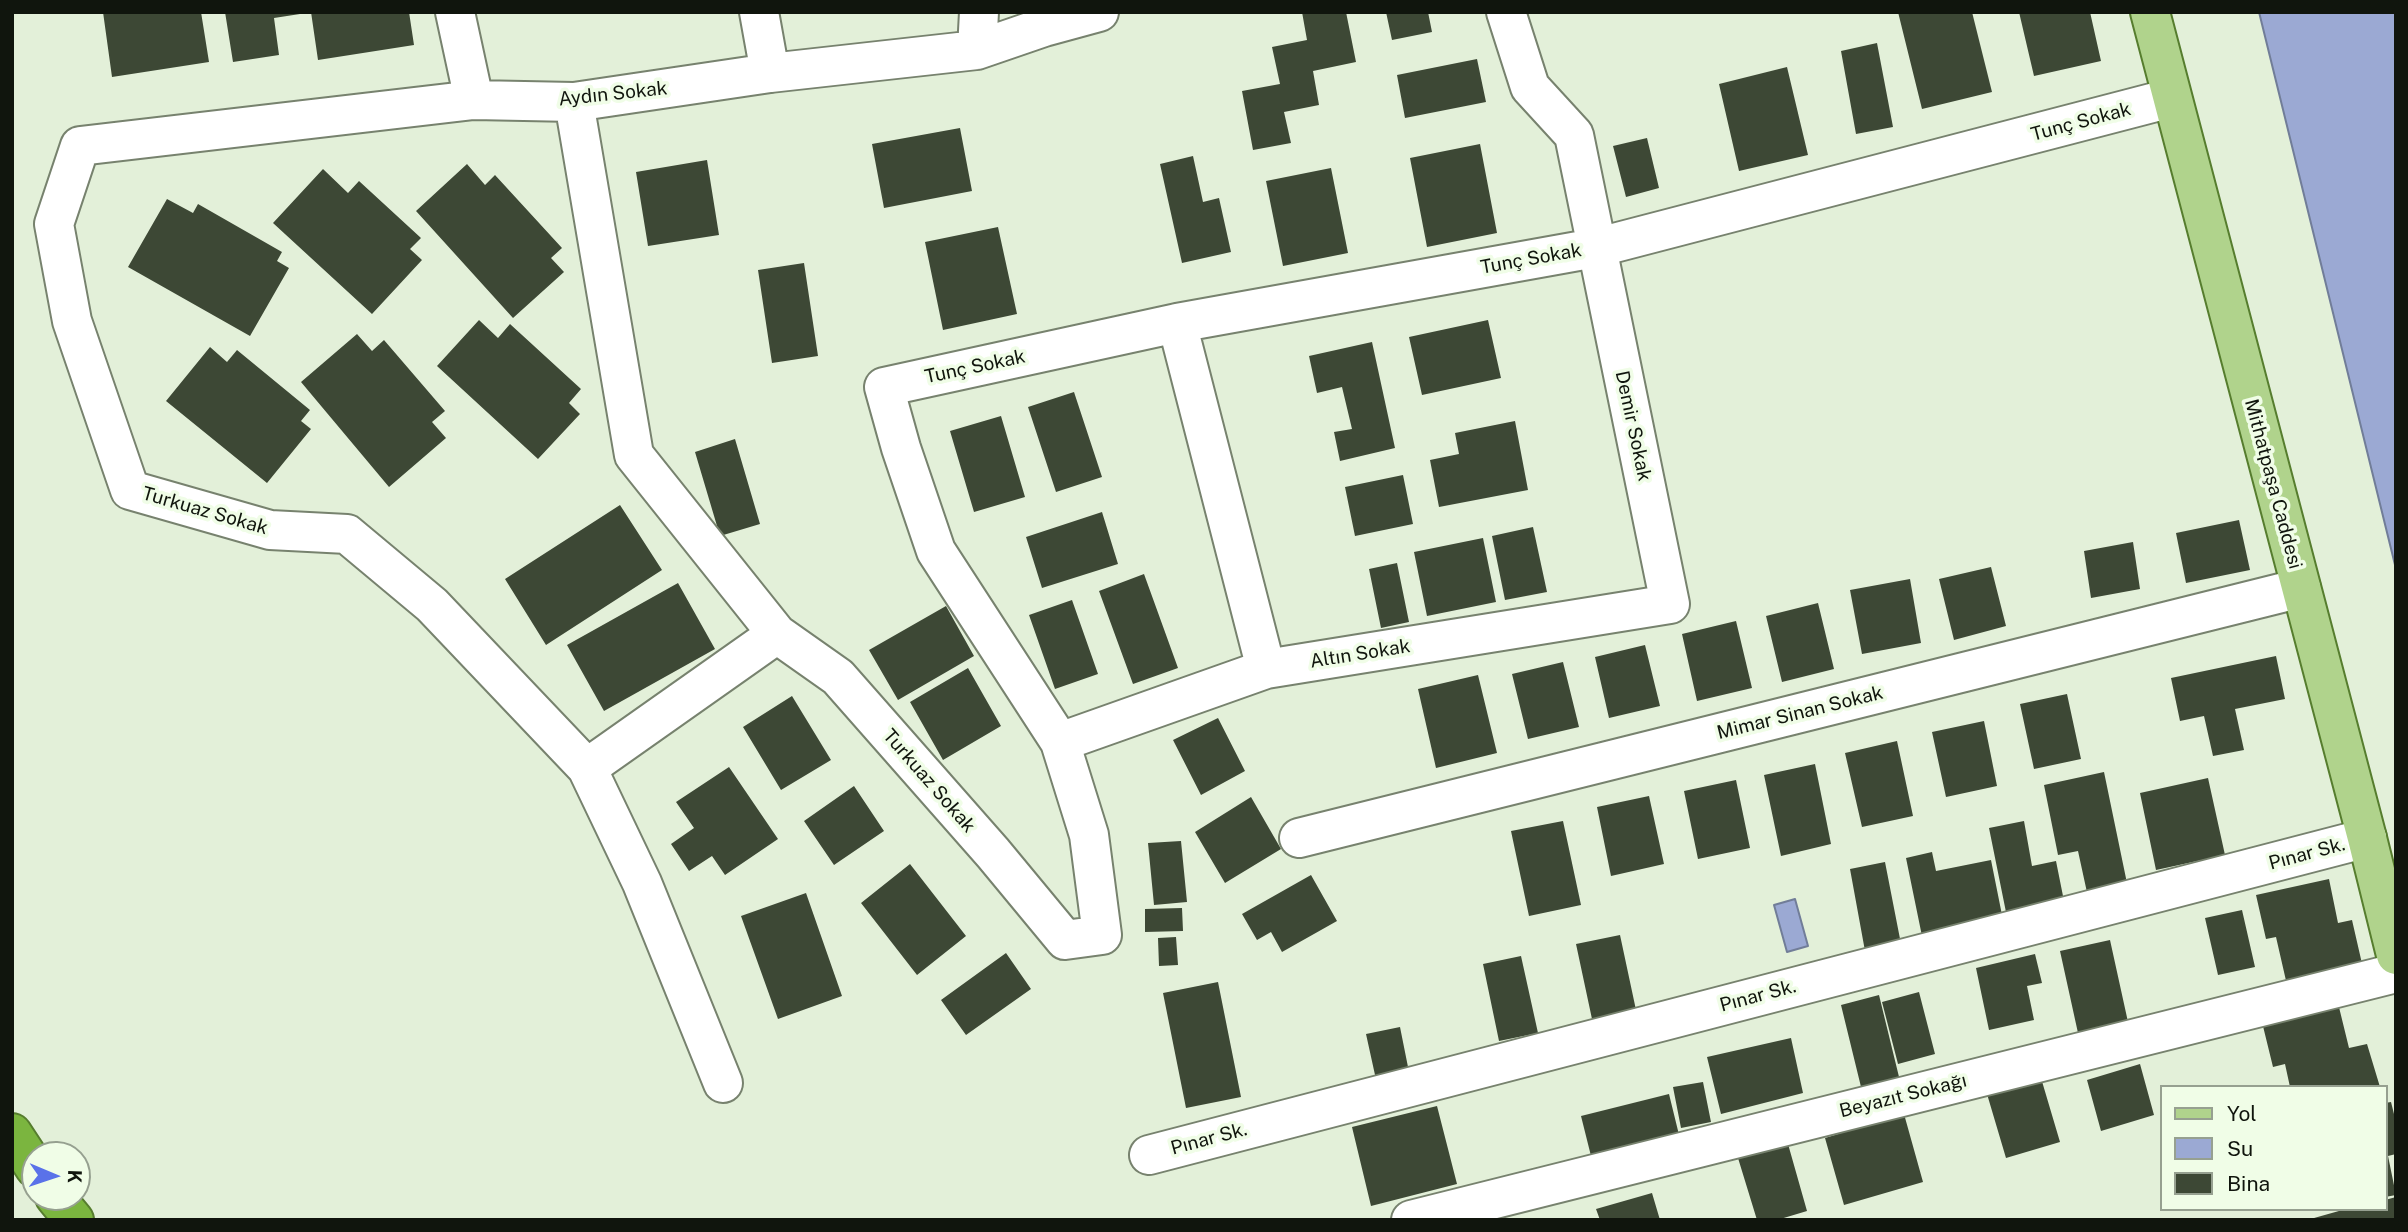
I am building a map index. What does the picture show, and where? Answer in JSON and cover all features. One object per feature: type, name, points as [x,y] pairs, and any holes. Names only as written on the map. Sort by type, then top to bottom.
[{"type":"main road","name":"Mithatpaşa Caddesi","points":[[2150,12],[2396,955]]},
{"type":"street","points":[[454,12],[474,100]]},
{"type":"street","points":[[759,12],[770,73]]},
{"type":"street","points":[[977,50],[979,12]]},
{"type":"street","name":"Aydın Sokak","points":[[80,146],[474,100],[574,102],[770,73],[977,50],[1099,12]]},
{"type":"street","name":"Demir Sokak","points":[[1506,12],[1530,87],[1574,135],[1670,604]]},
{"type":"street","name":"Tunç Sokak","points":[[1060,742],[936,551],[884,387],[1177,323],[1595,248],[2171,98]]},
{"type":"street","points":[[574,102],[634,455],[777,634],[587,768]]},
{"type":"street","name":"Turkuaz Sokak","points":[[80,146],[54,224],[72,321],[130,490],[270,530],[347,534],[432,605],[587,768],[642,883],[723,1083]]},
{"type":"street","points":[[1177,323],[1266,669]]},
{"type":"street","name":"Mimar Sinan Sokak","points":[[1299,838],[2301,588]]},
{"type":"street","name":"Altın Sokak","points":[[1060,742],[1266,669],[1670,604]]},
{"type":"street","name":"Turkuaz Sokak","points":[[777,634],[838,677],[993,853],[1065,940],[1102,935],[1089,835],[1060,742]]},
{"type":"street","name":"Pınar Sk.","points":[[1149,1155],[2367,838]]},
{"type":"street","name":"Beyazıt Sokağı","points":[[1411,1220],[2396,973]]},
{"type":"water","points":[[2259,12],[2396,12],[2396,569]]},
{"type":"water","points":[[1795,899],[1808,946],[1787,952],[1774,905]]},
{"type":"building","points":[[103,12],[201,12],[209,62],[112,77]]},
{"type":"building","points":[[225,12],[300,14],[274,18],[279,55],[233,62]]},
{"type":"building","points":[[311,12],[409,12],[414,45],[318,60]]},
{"type":"building","points":[[1302,12],[1346,12],[1356,62],[1313,71],[1319,105],[1284,112],[1291,143],[1253,150],[1242,91],[1280,84],[1272,47],[1307,40]]},
{"type":"building","points":[[1386,12],[1428,12],[1432,32],[1392,40]]},
{"type":"building","points":[[1898,12],[1972,12],[1992,92],[1922,109]]},
{"type":"building","points":[[2019,12],[2090,12],[2101,61],[2034,76]]},
{"type":"building","points":[[1877,43],[1893,127],[1856,134],[1841,51]]},
{"type":"building","points":[[1477,59],[1486,102],[1405,118],[1397,75]]},
{"type":"building","points":[[1787,67],[1808,155],[1739,171],[1719,84]]},
{"type":"building","points":[[960,128],[972,191],[884,208],[872,144]]},
{"type":"building","points":[[1647,138],[1659,188],[1626,197],[1613,146]]},
{"type":"building","points":[[1480,144],[1497,233],[1427,247],[1410,158]]},
{"type":"building","points":[[1193,156],[1203,202],[1219,198],[1231,252],[1182,263],[1160,164]]},
{"type":"building","points":[[707,160],[719,235],[648,246],[636,172]]},
{"type":"building","points":[[467,164],[485,185],[495,175],[562,248],[551,258],[564,272],[513,318],[416,211]]},
{"type":"building","points":[[1331,168],[1348,253],[1283,266],[1266,181]]},
{"type":"building","points":[[323,169],[348,193],[359,181],[421,238],[410,249],[422,260],[372,314],[273,223]]},
{"type":"building","points":[[167,199],[193,213],[198,204],[282,252],[277,261],[289,268],[250,336],[128,267]]},
{"type":"building","points":[[998,227],[1017,314],[943,330],[925,242]]},
{"type":"building","points":[[804,263],[818,356],[772,363],[758,270]]},
{"type":"building","points":[[479,320],[498,338],[510,324],[581,389],[569,403],[580,414],[538,459],[437,366]]},
{"type":"building","points":[[1488,320],[1501,378],[1422,395],[1409,337]]},
{"type":"building","points":[[357,334],[372,351],[384,340],[445,411],[432,422],[446,438],[389,487],[301,382]]},
{"type":"building","points":[[1372,342],[1395,448],[1340,461],[1334,432],[1352,429],[1342,387],[1317,393],[1309,356]]},
{"type":"building","points":[[210,347],[227,362],[237,350],[310,410],[301,421],[311,429],[267,483],[166,401]]},
{"type":"building","points":[[1074,392],[1102,477],[1056,492],[1028,407]]},
{"type":"building","points":[[1001,416],[1025,497],[974,512],[950,431]]},
{"type":"building","points":[[1515,421],[1528,490],[1439,507],[1430,460],[1459,454],[1455,433]]},
{"type":"building","points":[[735,439],[760,524],[720,536],[695,452]]},
{"type":"building","points":[[1403,475],[1413,524],[1355,536],[1345,487]]},
{"type":"building","points":[[620,505],[662,570],[546,645],[505,579]]},
{"type":"building","points":[[1102,512],[1118,564],[1042,588],[1026,537]]},
{"type":"building","points":[[2239,520],[2250,570],[2186,583],[2176,533]]},
{"type":"building","points":[[1533,527],[1547,592],[1505,600],[1492,536]]},
{"type":"building","points":[[1483,538],[1496,602],[1427,616],[1414,552]]},
{"type":"building","points":[[2133,542],[2140,589],[2091,598],[2084,551]]},
{"type":"building","points":[[1397,563],[1409,622],[1381,628],[1369,569]]},
{"type":"building","points":[[1991,567],[2006,626],[1954,640],[1939,579]]},
{"type":"building","points":[[1144,574],[1178,668],[1133,684],[1099,591]]},
{"type":"building","points":[[1910,579],[1921,643],[1862,654],[1850,590]]},
{"type":"building","points":[[678,583],[715,649],[604,711],[567,645]]},
{"type":"building","points":[[1072,600],[1098,674],[1055,689],[1029,615]]},
{"type":"building","points":[[1818,603],[1834,669],[1782,682],[1766,616]]},
{"type":"building","points":[[946,606],[974,656],[898,700],[869,650]]},
{"type":"building","points":[[1736,621],[1752,688],[1697,701],[1682,634]]},
{"type":"building","points":[[1645,645],[1660,706],[1609,718],[1595,657]]},
{"type":"building","points":[[2276,656],[2285,699],[2235,709],[2244,750],[2213,756],[2204,716],[2180,721],[2171,678]]},
{"type":"building","points":[[1563,662],[1579,727],[1528,739],[1512,674]]},
{"type":"building","points":[[968,668],[1001,726],[943,760],[910,702]]},
{"type":"building","points":[[1478,675],[1497,753],[1436,768],[1418,689]]},
{"type":"building","points":[[2067,694],[2081,759],[2034,769],[2020,704]]},
{"type":"building","points":[[792,696],[831,760],[781,790],[743,727]]},
{"type":"building","points":[[1218,718],[1245,771],[1201,795],[1173,740]]},
{"type":"building","points":[[1984,721],[1997,786],[1946,797],[1932,732]]},
{"type":"building","points":[[1897,741],[1913,816],[1862,827],[1845,753]]},
{"type":"building","points":[[1815,764],[1831,844],[1781,856],[1764,775]]},
{"type":"building","points":[[729,767],[778,839],[725,875],[712,856],[689,871],[671,844],[694,828],[676,802]]},
{"type":"building","points":[[2104,772],[2128,888],[2088,897],[2078,851],[2058,855],[2044,785]]},
{"type":"building","points":[[2208,778],[2225,855],[2156,870],[2140,793]]},
{"type":"building","points":[[1736,780],[1750,848],[1698,859],[1684,791]]},
{"type":"building","points":[[854,786],[884,831],[834,865],[804,821]]},
{"type":"building","points":[[1649,796],[1664,864],[1611,876],[1597,807]]},
{"type":"building","points":[[1251,797],[1281,849],[1225,883],[1195,832]]},
{"type":"building","points":[[1563,821],[1581,905],[1529,916],[1511,831]]},
{"type":"building","points":[[2024,821],[2032,866],[2056,861],[2066,911],[2008,922],[1989,828]]},
{"type":"building","points":[[1181,841],[1187,902],[1154,905],[1148,843]]},
{"type":"building","points":[[1932,852],[1936,871],[1991,860],[2004,925],[1923,941],[1906,858]]},
{"type":"building","points":[[1885,862],[1901,944],[1865,951],[1850,869]]},
{"type":"building","points":[[910,864],[966,936],[917,975],[861,903]]},
{"type":"building","points":[[1311,875],[1337,921],[1282,952],[1271,932],[1257,940],[1242,914]]},
{"type":"building","points":[[2329,879],[2338,923],[2352,920],[2363,968],[2287,985],[2276,937],[2266,939],[2256,895]]},
{"type":"building","points":[[806,893],[842,996],[778,1019],[741,916]]},
{"type":"building","points":[[1182,908],[1183,931],[1145,932],[1145,909]]},
{"type":"building","points":[[2242,910],[2255,967],[2218,975],[2205,918]]},
{"type":"building","points":[[1620,935],[1636,1010],[1592,1019],[1576,944]]},
{"type":"building","points":[[1176,937],[1178,965],[1159,966],[1158,938]]},
{"type":"building","points":[[2110,940],[2128,1022],[2078,1033],[2060,951]]},
{"type":"building","points":[[1006,953],[1031,989],[966,1035],[941,1000]]},
{"type":"building","points":[[2035,954],[2042,983],[2027,986],[2034,1020],[1989,1030],[1976,968]]},
{"type":"building","points":[[1521,956],[1538,1033],[1499,1041],[1483,964]]},
{"type":"building","points":[[1218,982],[1241,1097],[1186,1108],[1163,993]]},
{"type":"building","points":[[1919,992],[1935,1054],[1898,1064],[1882,1002]]},
{"type":"building","points":[[1879,995],[1900,1081],[1862,1091],[1841,1005]]},
{"type":"building","points":[[2337,999],[2349,1048],[2367,1044],[2379,1085],[2290,1085],[2285,1064],[2273,1067],[2261,1018]]},
{"type":"building","points":[[1400,1027],[1410,1077],[1377,1084],[1366,1034]]},
{"type":"building","points":[[1791,1038],[1803,1093],[1721,1114],[1707,1057]]},
{"type":"building","points":[[2140,1064],[2154,1115],[2101,1131],[2087,1080]]},
{"type":"building","points":[[2041,1078],[2060,1142],[2006,1158],[1987,1094]]},
{"type":"building","points":[[1703,1082],[1711,1122],[1681,1128],[1673,1087]]},
{"type":"building","points":[[1669,1094],[1681,1143],[1592,1160],[1581,1116]]},
{"type":"building","points":[[2391,1102],[2396,1122],[2396,1154],[2388,1156],[2396,1195],[2387,1197],[2387,1103]]},
{"type":"building","points":[[1437,1106],[1457,1184],[1371,1206],[1352,1127]]},
{"type":"building","points":[[1904,1114],[1923,1182],[1844,1205],[1825,1138]]},
{"type":"building","points":[[1788,1144],[1807,1211],[1777,1220],[1757,1220],[1738,1158]]},
{"type":"building","points":[[1652,1193],[1660,1220],[1600,1220],[1596,1209]]},
{"type":"building","points":[[2396,1197],[2396,1220],[2307,1220],[2339,1211],[2387,1211],[2387,1199]]}]
